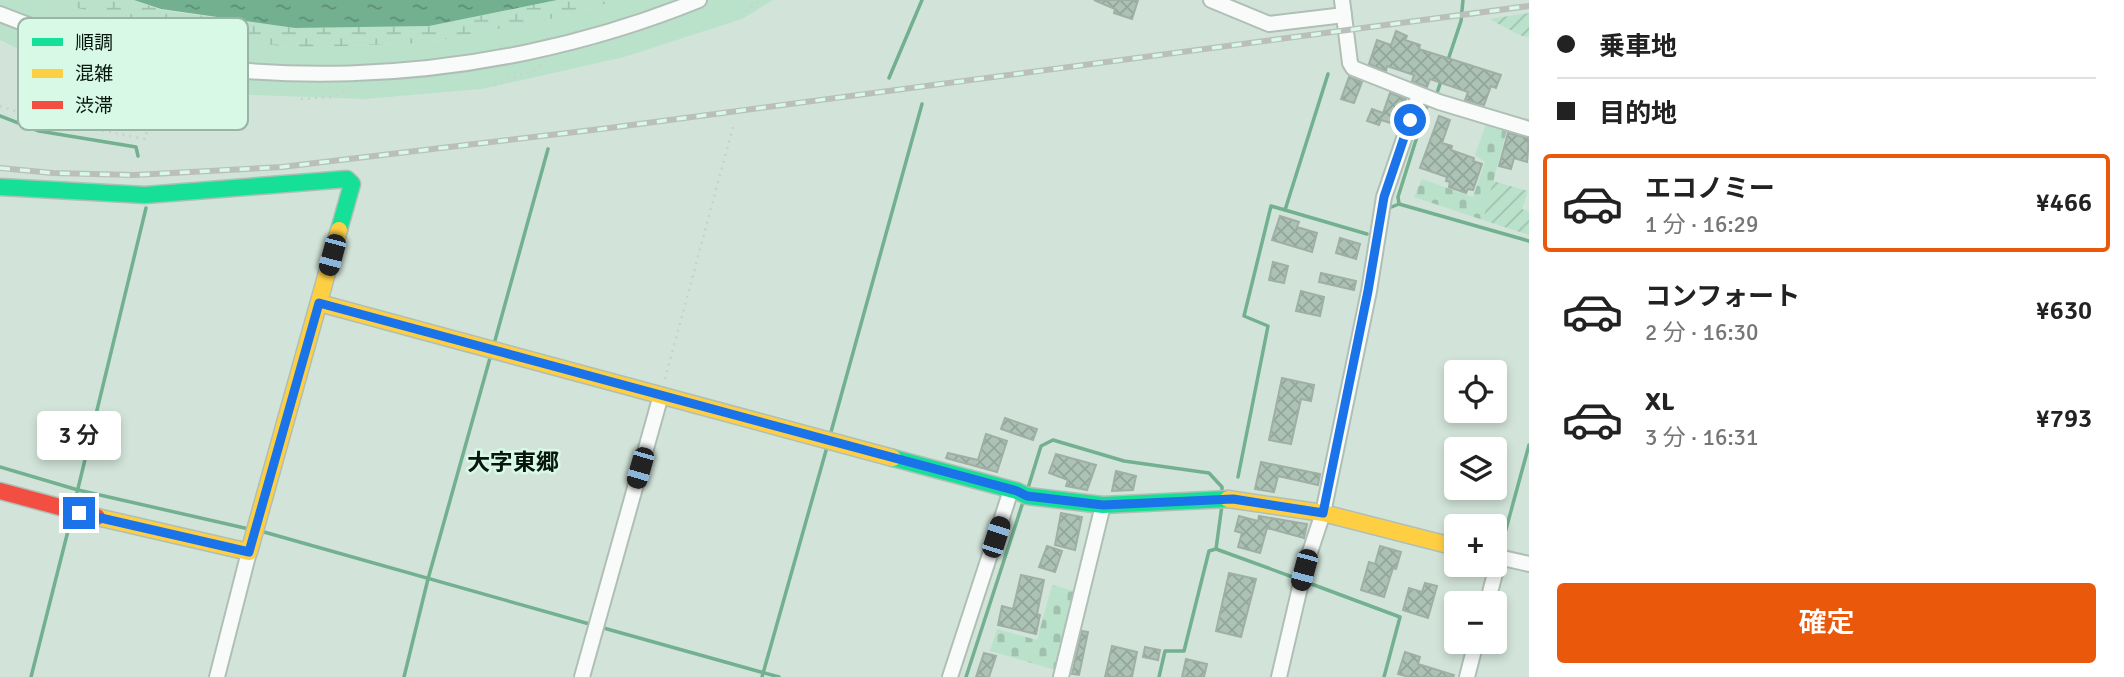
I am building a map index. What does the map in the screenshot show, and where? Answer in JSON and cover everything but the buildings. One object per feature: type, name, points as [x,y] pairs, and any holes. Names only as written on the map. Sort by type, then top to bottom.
[{"type":"street","points":[[248,69],[342,74],[414,70],[568,44],[652,19],[699,0]]},
{"type":"street","points":[[1211,0],[1269,24],[1343,7],[1350,63],[1353,68],[1429,98],[1529,129]]},
{"type":"street","points":[[0,14],[18,21]]},
{"type":"street","points":[[1279,677],[1304,570],[1323,513],[1368,291],[1384,197],[1429,98]]},
{"type":"street","points":[[0,187],[145,195],[347,179],[352,184],[217,677]]},
{"type":"street","points":[[319,303],[1018,493],[1103,505],[1232,499],[1323,513],[1444,544]]},
{"type":"street","points":[[582,677],[661,395]]},
{"type":"street","points":[[0,491],[79,513],[251,548]]},
{"type":"street","points":[[950,677],[1018,493]]},
{"type":"street","points":[[1062,677],[1103,505]]},
{"type":"street","points":[[1507,559],[1529,564]]},
{"type":"street","points":[[1466,677],[1473,654]]},
{"type":"path","points":[[745,11],[761,0]]},
{"type":"path","points":[[495,85],[537,69],[548,61]]},
{"type":"path","points":[[301,99],[332,97],[357,84]]},
{"type":"path","points":[[0,106],[18,112]]},
{"type":"path","points":[[661,395],[733,127]]},
{"type":"path","points":[[99,130],[145,139],[147,130]]},
{"type":"green space","points":[[0,0],[46,0],[117,18],[18,18],[18,49],[0,40]]},
{"type":"green space","points":[[46,0],[134,0],[161,10],[221,18],[117,18]]},
{"type":"green space","points":[[557,0],[615,0],[576,14],[426,43],[293,48],[248,41],[248,22],[295,28],[429,26]]},
{"type":"green space","points":[[615,0],[773,0],[742,19],[624,57],[482,89],[365,99],[248,95],[248,41],[293,48],[426,43],[576,14]]},
{"type":"green space","points":[[1529,13],[1529,37],[1489,19]]},
{"type":"green space","points":[[1486,124],[1507,130],[1483,220],[1414,197],[1422,179],[1473,197],[1485,162],[1475,155]]},
{"type":"green space","points":[[1493,181],[1528,191],[1522,209],[1529,211],[1529,235],[1483,220]]},
{"type":"green space","points":[[1052,585],[1078,592],[1056,670],[990,651],[997,629],[1037,640]]},
{"type":"water","points":[[134,0],[557,0],[429,26],[295,28],[248,21],[248,18],[224,18],[161,9]]},
{"type":"waterway","points":[[889,78],[922,0]]},
{"type":"waterway","points":[[1448,60],[1461,21],[1463,0]]},
{"type":"waterway","points":[[1238,477],[1268,326],[1244,316],[1271,206],[1285,210],[1328,74]]},
{"type":"waterway","points":[[1436,96],[1441,81]]},
{"type":"waterway","points":[[1431,102],[1426,108],[1398,197],[1399,204],[1529,241]]},
{"type":"waterway","points":[[831,432],[922,104]]},
{"type":"waterway","points":[[0,116],[18,123]]},
{"type":"waterway","points":[[36,130],[136,147],[138,156]]},
{"type":"waterway","points":[[494,344],[548,149]]},
{"type":"waterway","points":[[1388,212],[1389,208],[1399,204]]},
{"type":"waterway","points":[[74,505],[146,208]]},
{"type":"waterway","points":[[1285,210],[1367,234]]},
{"type":"waterway","points":[[404,677],[428,579],[490,358]]},
{"type":"waterway","points":[[1028,488],[1041,446],[1053,440],[1124,461],[1209,473],[1222,487],[1222,491]]},
{"type":"waterway","points":[[1507,525],[1529,445]]},
{"type":"waterway","points":[[762,677],[827,447]]},
{"type":"waterway","points":[[0,467],[78,490],[249,529]]},
{"type":"waterway","points":[[966,677],[1023,502]]},
{"type":"waterway","points":[[1222,505],[1216,549],[1298,579]]},
{"type":"waterway","points":[[31,677],[71,519]]},
{"type":"waterway","points":[[264,532],[593,625]]},
{"type":"waterway","points":[[1159,677],[1165,651],[1184,651],[1209,551],[1216,549]]},
{"type":"waterway","points":[[1306,582],[1400,617],[1384,677]]},
{"type":"waterway","points":[[600,627],[779,677]]},
{"type":"railway","points":[[0,168],[53,173],[134,175],[282,167],[609,128],[1529,6]]},
{"type":"traffic: fast","points":[[0,187],[145,195],[347,179],[352,184],[339,230]]},
{"type":"traffic: fast","points":[[893,458],[1027,496],[1103,505],[1228,499]]},
{"type":"traffic: slow","points":[[97,517],[249,552],[339,230]]},
{"type":"traffic: slow","points":[[319,303],[893,458]]},
{"type":"traffic: slow","points":[[1228,499],[1323,513],[1444,544]]},
{"type":"traffic: jam","points":[[0,491],[97,517]]},
{"type":"district","name":"大字東郷","points":[[513,462]]},
{"type":"route","points":[[79,513],[249,552],[319,303],[1017,491],[1027,496],[1103,505],[1233,499],[1323,513],[1368,291],[1384,197],[1410,120]]}]
